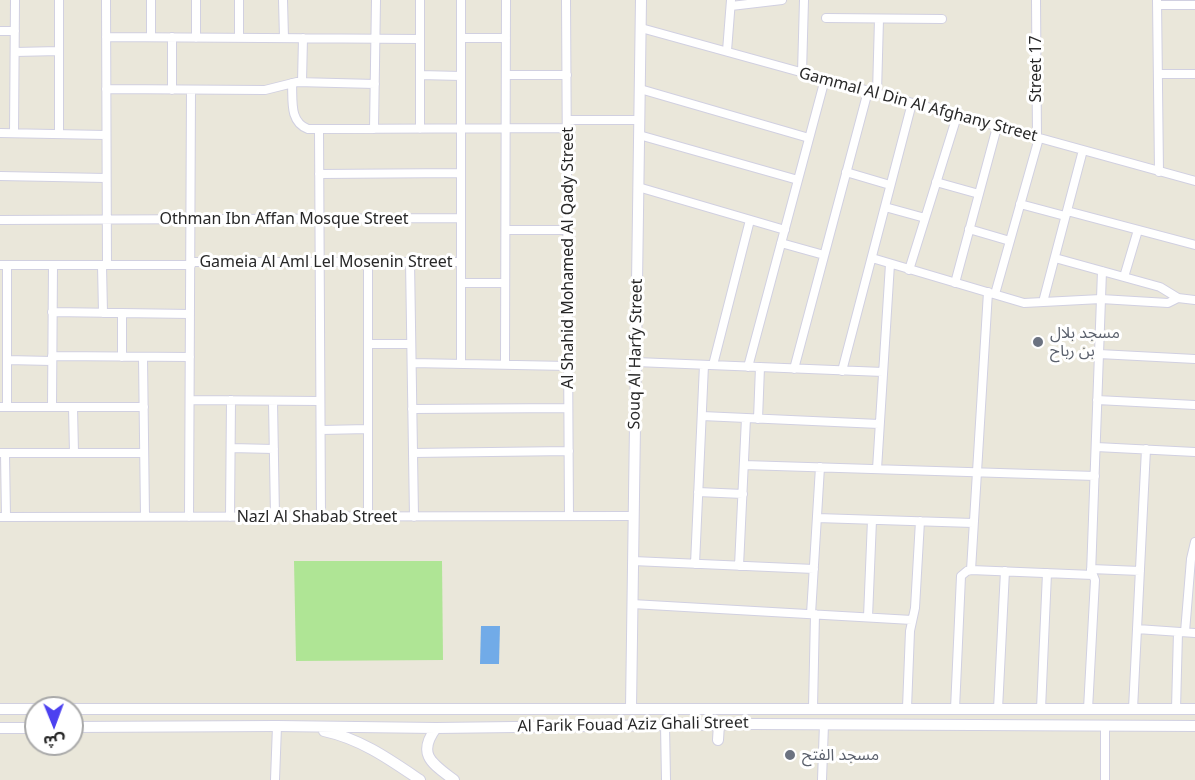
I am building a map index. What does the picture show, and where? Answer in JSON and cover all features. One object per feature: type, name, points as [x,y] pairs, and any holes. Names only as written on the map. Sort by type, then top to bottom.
[{"type":"street","points":[[14,133],[15,0]]},
{"type":"street","points":[[59,0],[59,134]]},
{"type":"street","points":[[103,313],[106,220],[106,0]]},
{"type":"street","points":[[151,37],[152,0]]},
{"type":"street","points":[[196,0],[196,38]]},
{"type":"street","points":[[239,0],[239,38]]},
{"type":"street","points":[[284,0],[284,38]]},
{"type":"street","points":[[374,129],[376,0]]},
{"type":"street","points":[[420,0],[420,129]]},
{"type":"street","points":[[461,0],[461,364]]},
{"type":"street","points":[[505,365],[506,0]]},
{"type":"street","name":"Al Shahid Mohamed Al Qady Street","points":[[566,0],[569,516]]},
{"type":"street","name":"Souq Al Harfy Street","points":[[631,708],[641,0]]},
{"type":"street","points":[[727,51],[731,3],[782,0]]},
{"type":"street","points":[[802,73],[804,0]]},
{"type":"street","name":"Street 17","points":[[971,570],[976,472],[992,293],[1010,242],[1038,138],[1036,0]]},
{"type":"street","points":[[1160,171],[1157,3],[1195,4]]},
{"type":"street","points":[[826,18],[942,19]]},
{"type":"street","points":[[794,369],[846,172],[872,92],[879,19]]},
{"type":"street","name":"Gammal Al Din Al Afghany Street","points":[[641,28],[1195,181]]},
{"type":"street","points":[[0,31],[15,31]]},
{"type":"street","points":[[106,37],[420,39]]},
{"type":"street","points":[[172,37],[172,90]]},
{"type":"street","points":[[302,82],[303,38]]},
{"type":"street","points":[[461,38],[506,38]]},
{"type":"street","points":[[15,52],[59,51]]},
{"type":"street","points":[[1158,74],[1195,74]]},
{"type":"street","points":[[420,75],[461,76]]},
{"type":"street","points":[[506,75],[567,75]]},
{"type":"street","points":[[748,367],[825,79]]},
{"type":"street","points":[[106,89],[265,90],[302,82],[375,84]]},
{"type":"street","points":[[292,83],[296,121],[308,129],[506,128],[640,120]]},
{"type":"street","points":[[189,517],[191,90]]},
{"type":"street","points":[[640,90],[810,138]]},
{"type":"street","points":[[842,370],[912,103]]},
{"type":"street","points":[[909,270],[957,116]]},
{"type":"street","points":[[955,283],[997,127]]},
{"type":"street","points":[[319,129],[321,517]]},
{"type":"street","points":[[0,133],[106,135]]},
{"type":"street","points":[[639,135],[798,180]]},
{"type":"street","points":[[1043,302],[1083,150]]},
{"type":"street","points":[[846,172],[890,185]]},
{"type":"street","points":[[319,174],[461,174]]},
{"type":"street","points":[[0,176],[106,178]]},
{"type":"street","points":[[936,182],[979,194]]},
{"type":"street","points":[[639,187],[785,230]]},
{"type":"street","points":[[1020,204],[1195,245]]},
{"type":"street","points":[[885,207],[925,218]]},
{"type":"street","name":"Othman Ibn Affan Mosque Street","points":[[0,220],[461,218]]},
{"type":"street","points":[[695,564],[702,416],[709,365],[750,220]]},
{"type":"street","points":[[969,229],[1010,242]]},
{"type":"street","points":[[506,230],[568,230]]},
{"type":"street","points":[[1124,277],[1138,230]]},
{"type":"street","points":[[781,243],[824,255]]},
{"type":"street","points":[[872,258],[1024,303],[1101,299],[1168,303],[1178,298]]},
{"type":"street","points":[[1054,258],[1167,289],[1178,298],[1195,300]]},
{"type":"street","name":"Gameia Al Aml Lel Mosenin Street","points":[[4,265],[320,261],[461,262]]},
{"type":"street","points":[[368,261],[368,517]]},
{"type":"street","points":[[410,261],[414,516]]},
{"type":"street","points":[[877,469],[890,264]]},
{"type":"street","points":[[4,265],[3,320],[7,360],[3,407],[144,407]]},
{"type":"street","points":[[52,407],[53,265]]},
{"type":"street","points":[[1088,709],[1095,580],[1091,572],[1102,271]]},
{"type":"street","points":[[461,284],[505,283]]},
{"type":"street","points":[[52,312],[190,314]]},
{"type":"street","points":[[122,313],[122,357]]},
{"type":"street","points":[[368,344],[411,344]]},
{"type":"street","points":[[1099,354],[1195,359]]},
{"type":"street","points":[[143,357],[145,517]]},
{"type":"street","points":[[7,360],[190,357]]},
{"type":"street","points":[[636,362],[883,372]]},
{"type":"street","points":[[412,363],[568,366]]},
{"type":"street","points":[[758,419],[760,367]]},
{"type":"street","points":[[190,400],[320,401]]},
{"type":"street","points":[[230,517],[231,400]]},
{"type":"street","points":[[1097,400],[1195,405]]},
{"type":"street","points":[[273,401],[275,517]]},
{"type":"street","points":[[73,407],[74,453]]},
{"type":"street","points":[[412,409],[568,408]]},
{"type":"street","points":[[702,416],[879,424]]},
{"type":"street","points":[[739,566],[746,418]]},
{"type":"street","points":[[321,430],[368,429]]},
{"type":"street","points":[[1096,447],[1195,452]]},
{"type":"street","points":[[231,448],[274,449]]},
{"type":"street","points":[[1133,709],[1146,449]]},
{"type":"street","points":[[413,453],[569,451]]},
{"type":"street","points":[[3,517],[2,453],[144,453]]},
{"type":"street","points":[[744,465],[1095,476]]},
{"type":"street","points":[[813,708],[814,569],[820,467]]},
{"type":"street","points":[[698,492],[743,494]]},
{"type":"street","name":"Nazl Al Shabab Street","points":[[3,517],[633,516]]},
{"type":"street","points":[[817,518],[973,523]]},
{"type":"street","points":[[868,617],[872,520]]},
{"type":"street","points":[[907,708],[920,521]]},
{"type":"street","points":[[1176,709],[1182,632],[1192,590],[1195,543]]},
{"type":"street","points":[[633,561],[814,569]]},
{"type":"street","points":[[955,709],[961,576],[963,573],[971,570],[1047,573],[1140,571]]},
{"type":"street","points":[[998,709],[1005,572]]},
{"type":"street","points":[[1041,709],[1047,573]]},
{"type":"street","points":[[632,604],[912,620]]},
{"type":"street","points":[[1137,629],[1195,633]]},
{"type":"street","points":[[718,740],[721,724],[726,715],[720,708]]},
{"type":"street","points":[[753,708],[750,716],[753,724]]},
{"type":"street","points":[[0,709],[24,709]]},
{"type":"street","name":"Al Farik Fouad Aziz Ghali Street","points":[[84,709],[1195,709]]},
{"type":"street","points":[[507,709],[511,718],[507,727]]},
{"type":"street","points":[[538,709],[535,718],[538,726]]},
{"type":"street","points":[[1010,709],[1010,725]]},
{"type":"street","points":[[665,724],[666,780]]},
{"type":"street","name":"Al Farik Fouad Aziz Ghali Street","points":[[84,728],[300,726],[436,728],[495,733],[507,727],[665,724],[1195,726]]},
{"type":"street","points":[[822,780],[824,724]]},
{"type":"street","points":[[275,780],[277,726]]},
{"type":"street","points":[[300,726],[343,735],[364,744],[420,780]]},
{"type":"street","points":[[1105,726],[1105,780]]},
{"type":"street","points":[[0,728],[24,728]]},
{"type":"street","points":[[436,728],[428,739],[427,753],[435,766],[454,780]]},
{"type":"green space","points":[[294,561],[442,561],[443,660],[296,661]]},
{"type":"water","points":[[481,626],[500,626],[499,664],[480,664]]},
{"type":"place","name":"مسجد بلال بن رباح","points":[[1038,342]]},
{"type":"place","name":"مسجد الفتح","points":[[790,755]]}]
